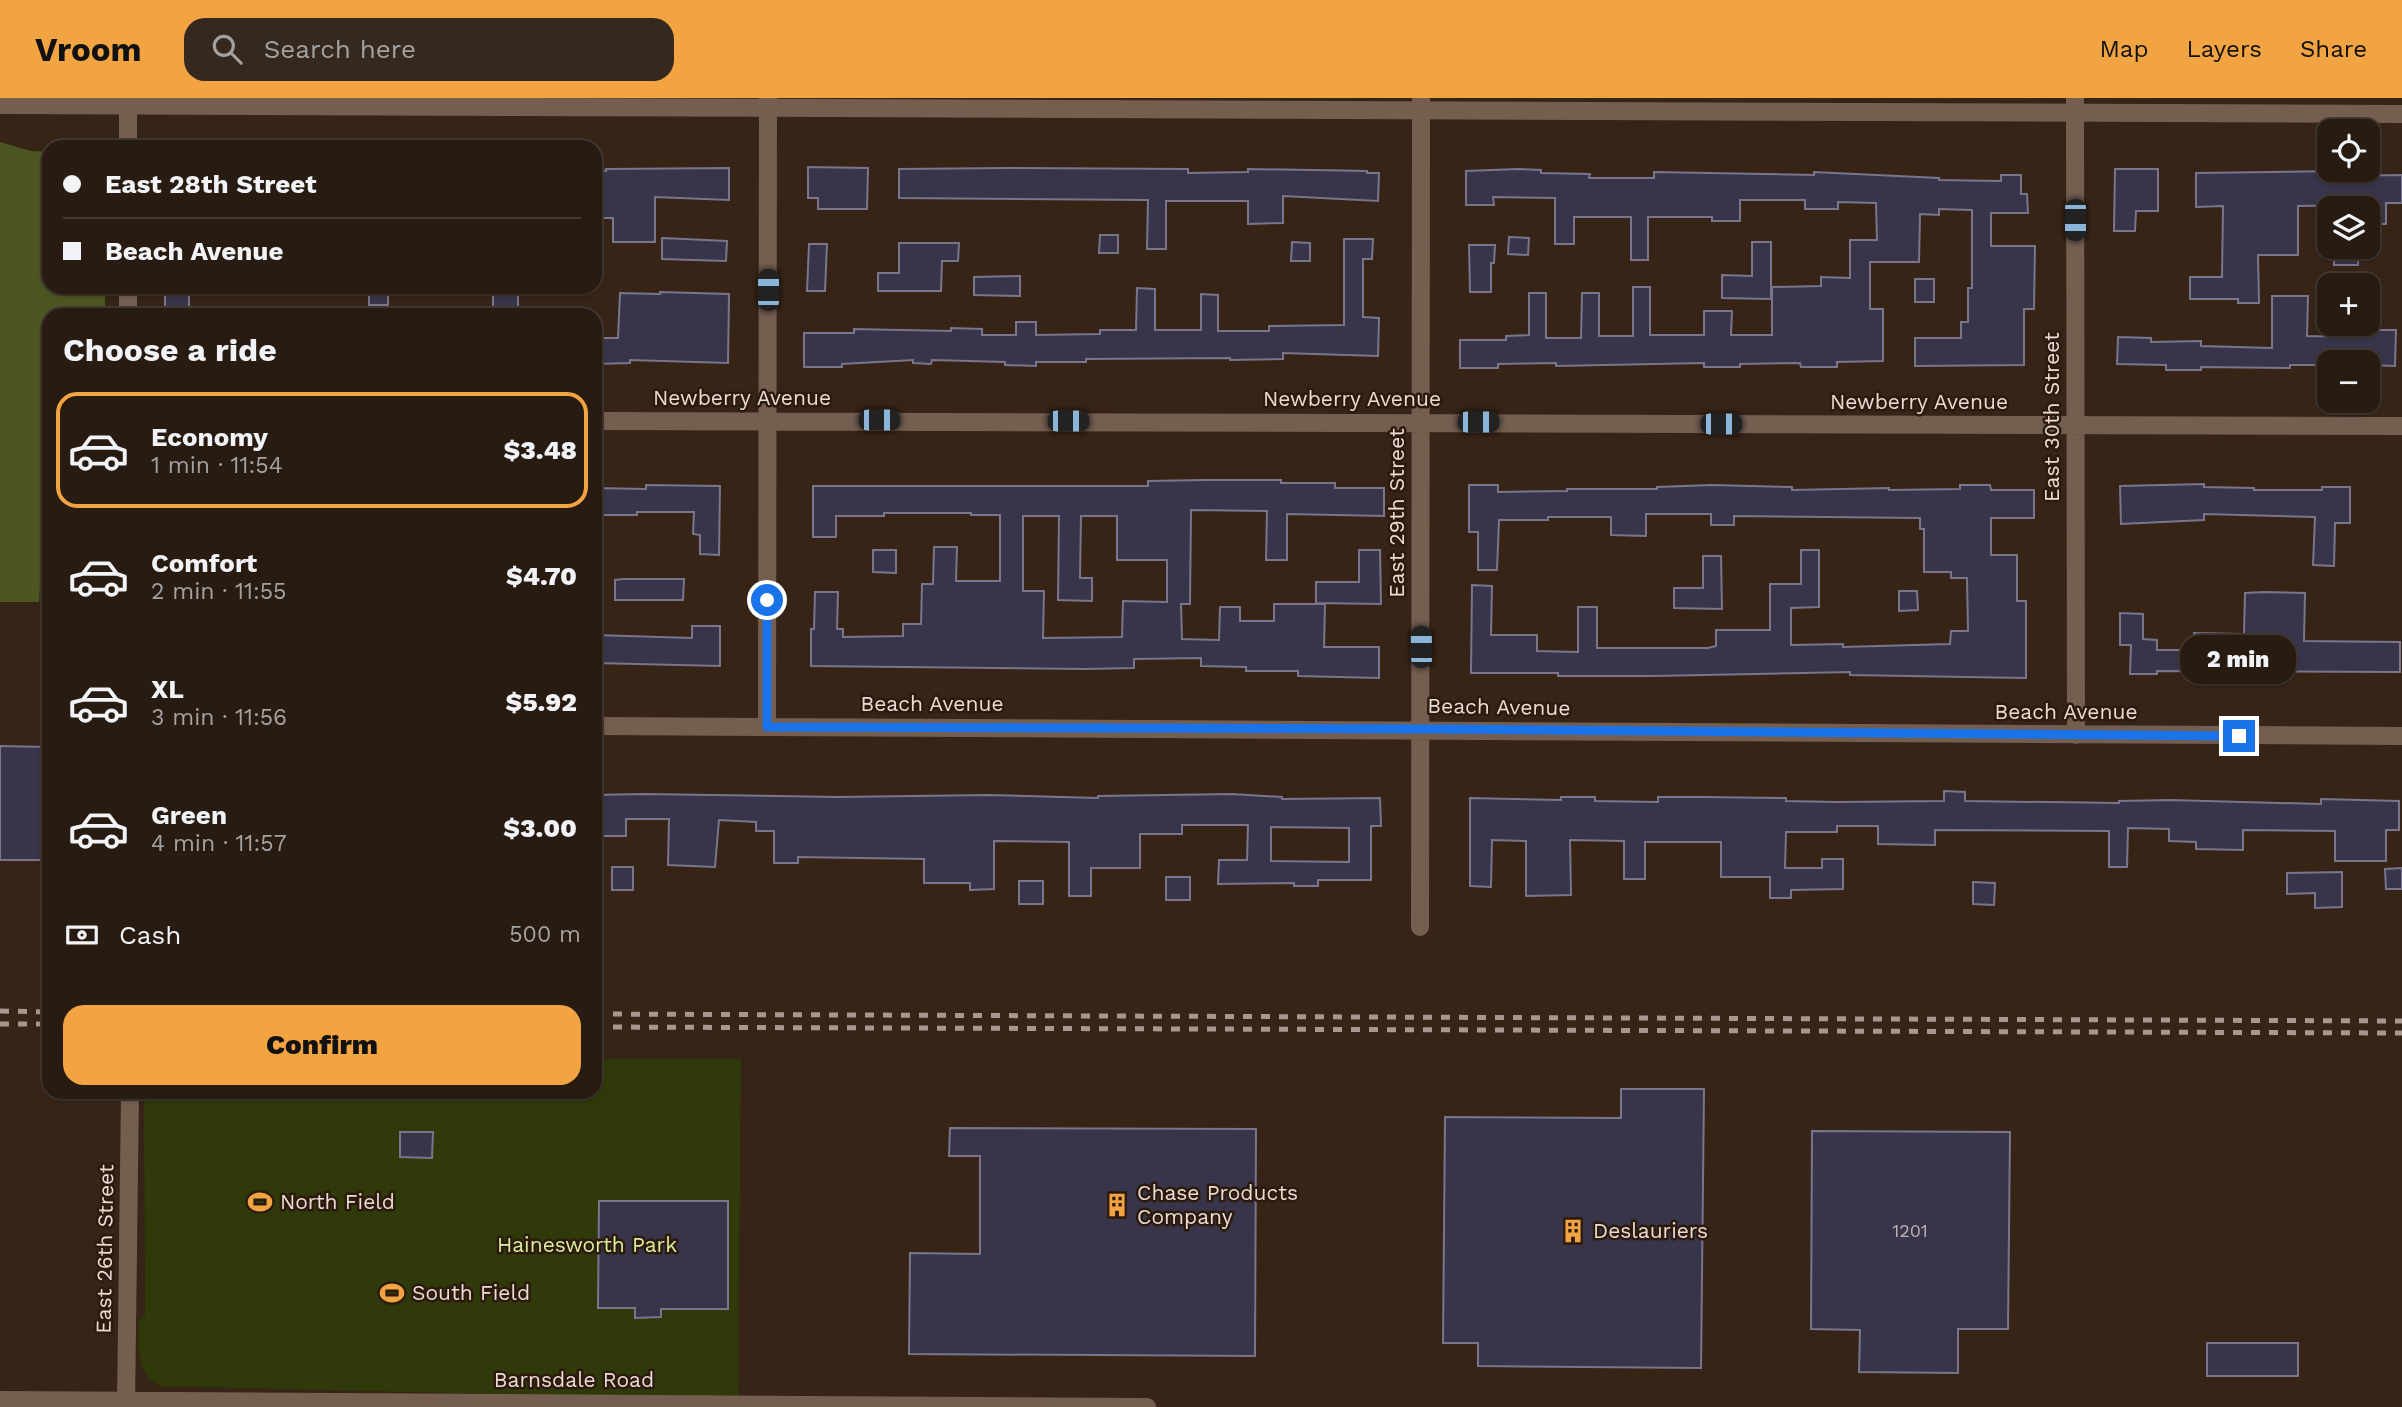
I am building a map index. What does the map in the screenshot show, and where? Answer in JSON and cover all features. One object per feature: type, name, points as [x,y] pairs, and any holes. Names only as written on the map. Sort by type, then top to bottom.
[{"type":"street","points":[[128,101],[128,140]]},
{"type":"street","points":[[0,104],[128,101],[2075,105],[2402,114]]},
{"type":"street","points":[[767,727],[768,103]]},
{"type":"street","name":"East 29th Street","points":[[1420,927],[1421,104]]},
{"type":"street","name":"East 30th Street","points":[[2075,105],[2076,735]]},
{"type":"street","name":"Newberry Avenue","points":[[602,421],[2402,426]]},
{"type":"street","name":"Beach Avenue","points":[[602,726],[2402,736]]},
{"type":"street","name":"East 26th Street","points":[[126,1404],[130,1099]]},
{"type":"street","name":"Barnsdale Road","points":[[0,1400],[126,1404],[1147,1407]]},
{"type":"green space","points":[[0,142],[42,152],[42,294],[105,294],[105,308],[42,308],[42,585],[39,602],[0,602]]},
{"type":"green space","name":"Hainesworth Park","points":[[602,1059],[741,1059],[738,1400],[160,1386],[146,1374],[140,1358],[139,1321],[145,1316],[144,1099],[602,1099]]},
{"type":"building","points":[[808,167],[868,168],[867,209],[818,209],[818,198],[808,198]]},
{"type":"building","points":[[729,168],[729,200],[655,197],[655,242],[613,242],[613,218],[602,218],[602,171]]},
{"type":"building","points":[[899,169],[1188,169],[1188,173],[1248,172],[1248,169],[1367,171],[1379,173],[1378,201],[1283,196],[1283,223],[1248,224],[1248,201],[1166,201],[1166,249],[1147,249],[1148,200],[899,198]]},
{"type":"building","points":[[2115,169],[2158,169],[2158,211],[2136,211],[2135,231],[2114,231]]},
{"type":"building","points":[[1541,170],[1541,173],[1590,174],[1589,178],[1654,178],[1654,172],[1814,175],[1814,172],[2001,181],[2001,175],[2021,175],[2021,194],[2027,194],[2028,213],[1991,213],[1991,246],[2035,246],[2034,309],[2024,309],[2024,365],[1915,366],[1915,338],[1961,338],[1961,322],[1968,322],[1968,288],[1972,288],[1972,210],[1939,209],[1939,215],[1920,214],[1919,262],[1870,262],[1870,309],[1883,309],[1883,361],[1837,362],[1837,367],[1801,367],[1800,363],[1704,367],[1704,363],[1556,366],[1556,363],[1460,368],[1460,340],[1506,340],[1506,336],[1529,335],[1529,293],[1546,293],[1546,338],[1581,338],[1582,293],[1599,293],[1599,336],[1633,336],[1633,287],[1650,287],[1650,335],[1704,335],[1704,311],[1732,311],[1731,335],[1772,335],[1772,287],[1821,286],[1821,277],[1850,278],[1850,240],[1877,240],[1876,203],[1838,202],[1838,209],[1805,209],[1805,200],[1740,200],[1740,221],[1712,221],[1712,217],[1648,217],[1648,260],[1631,260],[1631,217],[1574,217],[1574,244],[1555,244],[1555,198],[1493,197],[1494,205],[1466,205],[1466,171]]},
{"type":"building","points":[[2317,171],[2317,182],[2380,182],[2380,175],[2402,175],[2402,203],[2386,203],[2386,224],[2380,224],[2380,196],[2317,196],[2317,206],[2298,206],[2298,255],[2258,255],[2259,303],[2238,303],[2238,299],[2190,299],[2190,277],[2222,277],[2223,206],[2196,207],[2196,173]]},
{"type":"building","points":[[1100,235],[1118,235],[1118,253],[1099,253]]},
{"type":"building","points":[[1509,237],[1529,238],[1528,255],[1508,254]]},
{"type":"building","points":[[662,238],[727,241],[726,261],[662,259]]},
{"type":"building","points":[[1344,239],[1373,239],[1372,259],[1363,259],[1363,317],[1379,318],[1378,356],[1283,353],[1283,359],[1086,359],[1086,362],[1036,362],[1036,366],[1005,365],[1005,362],[932,360],[931,364],[913,363],[913,360],[842,364],[842,367],[804,367],[804,333],[854,333],[854,329],[951,331],[951,328],[982,329],[982,335],[1016,335],[1016,322],[1036,322],[1036,335],[1100,334],[1100,330],[1136,330],[1137,288],[1155,289],[1155,330],[1201,330],[1201,294],[1218,295],[1218,331],[1269,331],[1269,326],[1344,325]]},
{"type":"building","points":[[1292,242],[1310,243],[1310,261],[1291,261]]},
{"type":"building","points":[[1752,242],[1771,242],[1771,299],[1722,298],[1722,275],[1752,276]]},
{"type":"building","points":[[899,243],[959,243],[958,261],[942,261],[941,291],[878,291],[878,273],[899,273]]},
{"type":"building","points":[[809,244],[827,244],[825,291],[807,291]]},
{"type":"building","points":[[1469,245],[1495,245],[1494,263],[1491,263],[1491,292],[1470,292]]},
{"type":"building","points":[[2334,259],[2358,259],[2358,265],[2334,265]]},
{"type":"building","points":[[1020,276],[1020,296],[974,295],[974,277]]},
{"type":"building","points":[[1915,279],[1934,279],[1934,302],[1915,302]]},
{"type":"building","points":[[620,293],[729,294],[728,363],[630,360],[630,363],[602,364],[602,338],[618,338]]},
{"type":"building","points":[[165,294],[189,294],[189,308],[165,308]]},
{"type":"building","points":[[369,294],[388,294],[388,305],[369,305]]},
{"type":"building","points":[[493,294],[518,294],[518,308],[493,308]]},
{"type":"building","points":[[2272,296],[2308,296],[2307,336],[2380,336],[2380,330],[2396,330],[2395,366],[2380,365],[2380,350],[2317,350],[2317,365],[2290,365],[2290,368],[2201,367],[2201,370],[2166,370],[2166,365],[2117,364],[2118,337],[2151,338],[2151,342],[2201,341],[2201,346],[2272,348]]},
{"type":"building","points":[[1281,480],[1281,483],[1335,483],[1335,488],[1384,488],[1384,516],[1287,514],[1287,560],[1266,560],[1267,511],[1191,510],[1190,604],[1181,604],[1182,639],[1219,640],[1220,607],[1240,607],[1240,621],[1274,621],[1274,604],[1325,604],[1324,647],[1379,647],[1379,678],[1298,676],[1298,671],[1246,671],[1246,667],[1201,666],[1201,658],[1134,659],[1134,668],[811,666],[815,592],[838,592],[837,629],[843,629],[843,637],[903,636],[903,624],[921,624],[922,584],[933,584],[934,547],[957,547],[956,581],[1000,581],[1000,515],[884,513],[884,516],[836,516],[836,537],[813,537],[813,486],[1148,486],[1148,481]],"holes":[[[1023,516],[1059,516],[1058,600],[1092,601],[1092,578],[1080,578],[1081,516],[1117,516],[1117,560],[1167,560],[1167,602],[1123,601],[1122,637],[1043,638],[1044,591],[1023,591]]]},
{"type":"building","points":[[2204,484],[2204,487],[2254,490],[2322,490],[2322,487],[2350,487],[2350,523],[2335,523],[2334,566],[2313,565],[2315,517],[2204,514],[2204,520],[2121,524],[2120,486]]},
{"type":"building","points":[[646,485],[720,486],[719,555],[700,554],[700,535],[693,534],[694,512],[602,515],[602,488],[646,489]]},
{"type":"building","points":[[1469,485],[1498,485],[1498,492],[1657,489],[1712,485],[1792,487],[1792,490],[1889,490],[1960,489],[1960,485],[1990,485],[1991,490],[2034,490],[2034,518],[1991,518],[1991,555],[2017,555],[2017,601],[2026,601],[2026,678],[1850,675],[1850,672],[1654,676],[1471,673],[1472,585],[1492,586],[1491,635],[1537,635],[1537,651],[1578,652],[1578,607],[1597,607],[1597,648],[1708,648],[1716,646],[1716,630],[1770,630],[1770,584],[1801,584],[1801,550],[1819,550],[1819,607],[1791,608],[1791,645],[1843,644],[1843,647],[1950,644],[1951,631],[1968,631],[1967,578],[1951,578],[1951,572],[1924,572],[1924,529],[1920,529],[1920,518],[1734,516],[1734,525],[1711,525],[1711,514],[1646,514],[1646,536],[1611,535],[1611,517],[1499,520],[1497,570],[1478,570],[1478,532],[1469,532]]},
{"type":"building","points":[[873,550],[896,550],[896,573],[873,572]]},
{"type":"building","points":[[1359,550],[1380,550],[1381,604],[1316,603],[1316,582],[1359,582]]},
{"type":"building","points":[[1703,556],[1721,556],[1722,609],[1674,608],[1674,588],[1703,588]]},
{"type":"building","points":[[684,579],[683,600],[615,600],[615,580]]},
{"type":"building","points":[[1899,591],[1917,591],[1918,610],[1899,611]]},
{"type":"building","points":[[2245,593],[2305,593],[2304,641],[2400,642],[2400,672],[2157,671],[2157,674],[2130,674],[2131,645],[2120,645],[2120,613],[2143,614],[2143,639],[2157,640],[2157,650],[2194,650],[2194,633],[2244,634]]},
{"type":"building","points":[[692,626],[720,626],[720,666],[602,663],[602,635],[692,638]]},
{"type":"building","points":[[0,746],[42,747],[42,860],[0,860]]},
{"type":"building","points":[[1944,791],[1965,792],[1965,801],[2119,803],[2170,800],[2321,804],[2321,799],[2399,801],[2399,830],[2386,830],[2386,861],[2335,861],[2335,831],[2243,830],[2243,850],[2196,849],[2196,842],[2169,841],[2169,829],[2128,828],[2127,867],[2109,867],[2109,831],[1935,830],[1935,845],[1878,844],[1878,826],[1837,826],[1837,832],[1786,832],[1785,868],[1822,868],[1822,859],[1843,859],[1843,889],[1791,890],[1791,898],[1770,898],[1770,877],[1721,877],[1721,842],[1645,842],[1645,879],[1624,879],[1624,841],[1570,840],[1571,895],[1526,896],[1526,841],[1492,840],[1491,887],[1470,886],[1470,798],[1561,800],[1561,797],[1595,797],[1595,801],[1658,802],[1658,797],[1786,798],[1786,801],[1837,802],[1944,801]]},
{"type":"building","points":[[1232,794],[1282,799],[1380,798],[1381,826],[1371,826],[1371,880],[1318,880],[1318,886],[1294,886],[1294,883],[1218,884],[1219,860],[1247,860],[1248,825],[1182,825],[1182,834],[1140,834],[1140,868],[1091,868],[1091,896],[1069,896],[1069,842],[994,841],[994,889],[970,890],[970,883],[924,883],[924,859],[798,857],[798,863],[774,863],[774,831],[756,831],[756,822],[719,820],[715,867],[668,865],[669,819],[626,819],[626,836],[602,836],[602,795],[988,795],[1098,798]],"holes":[[[1271,827],[1349,828],[1349,862],[1271,861]]]},
{"type":"building","points":[[612,867],[633,867],[633,890],[612,890]]},
{"type":"building","points":[[2402,868],[2402,889],[2386,889],[2385,869]]},
{"type":"building","points":[[2342,872],[2342,907],[2315,908],[2315,893],[2287,894],[2287,873]]},
{"type":"building","points":[[1166,877],[1190,877],[1190,900],[1166,900]]},
{"type":"building","points":[[1019,881],[1043,881],[1043,904],[1019,904]]},
{"type":"building","points":[[1973,882],[1995,883],[1994,905],[1973,904]]},
{"type":"building","name":"Deslauriers","points":[[1621,1089],[1704,1089],[1701,1368],[1478,1366],[1478,1343],[1443,1343],[1445,1117],[1621,1118]]},
{"type":"building","name":"Chase Products Company","points":[[950,1128],[1256,1129],[1255,1356],[909,1354],[910,1253],[980,1254],[980,1156],[949,1156]]},
{"type":"building","points":[[1812,1131],[2010,1132],[2008,1329],[1958,1329],[1958,1373],[1859,1372],[1860,1330],[1811,1329]]},
{"type":"building","points":[[400,1132],[433,1132],[432,1158],[400,1157]]},
{"type":"building","points":[[599,1201],[728,1201],[728,1309],[661,1309],[661,1317],[635,1318],[635,1308],[598,1308]]},
{"type":"building","points":[[2207,1343],[2298,1343],[2298,1376],[2207,1376]]},
{"type":"railway","points":[[0,1011],[42,1012]]},
{"type":"railway","points":[[602,1014],[2402,1021]]},
{"type":"railway","points":[[0,1024],[42,1024]]},
{"type":"railway","points":[[602,1027],[2402,1033]]},
{"type":"place","name":"North Field","points":[[260,1202]]},
{"type":"place","name":"Chase Products Company","points":[[1117,1205]]},
{"type":"place","name":"Deslauriers","points":[[1573,1231]]},
{"type":"place","name":"South Field","points":[[392,1293]]},
{"type":"route","points":[[767,600],[767,727],[2239,736]]}]
